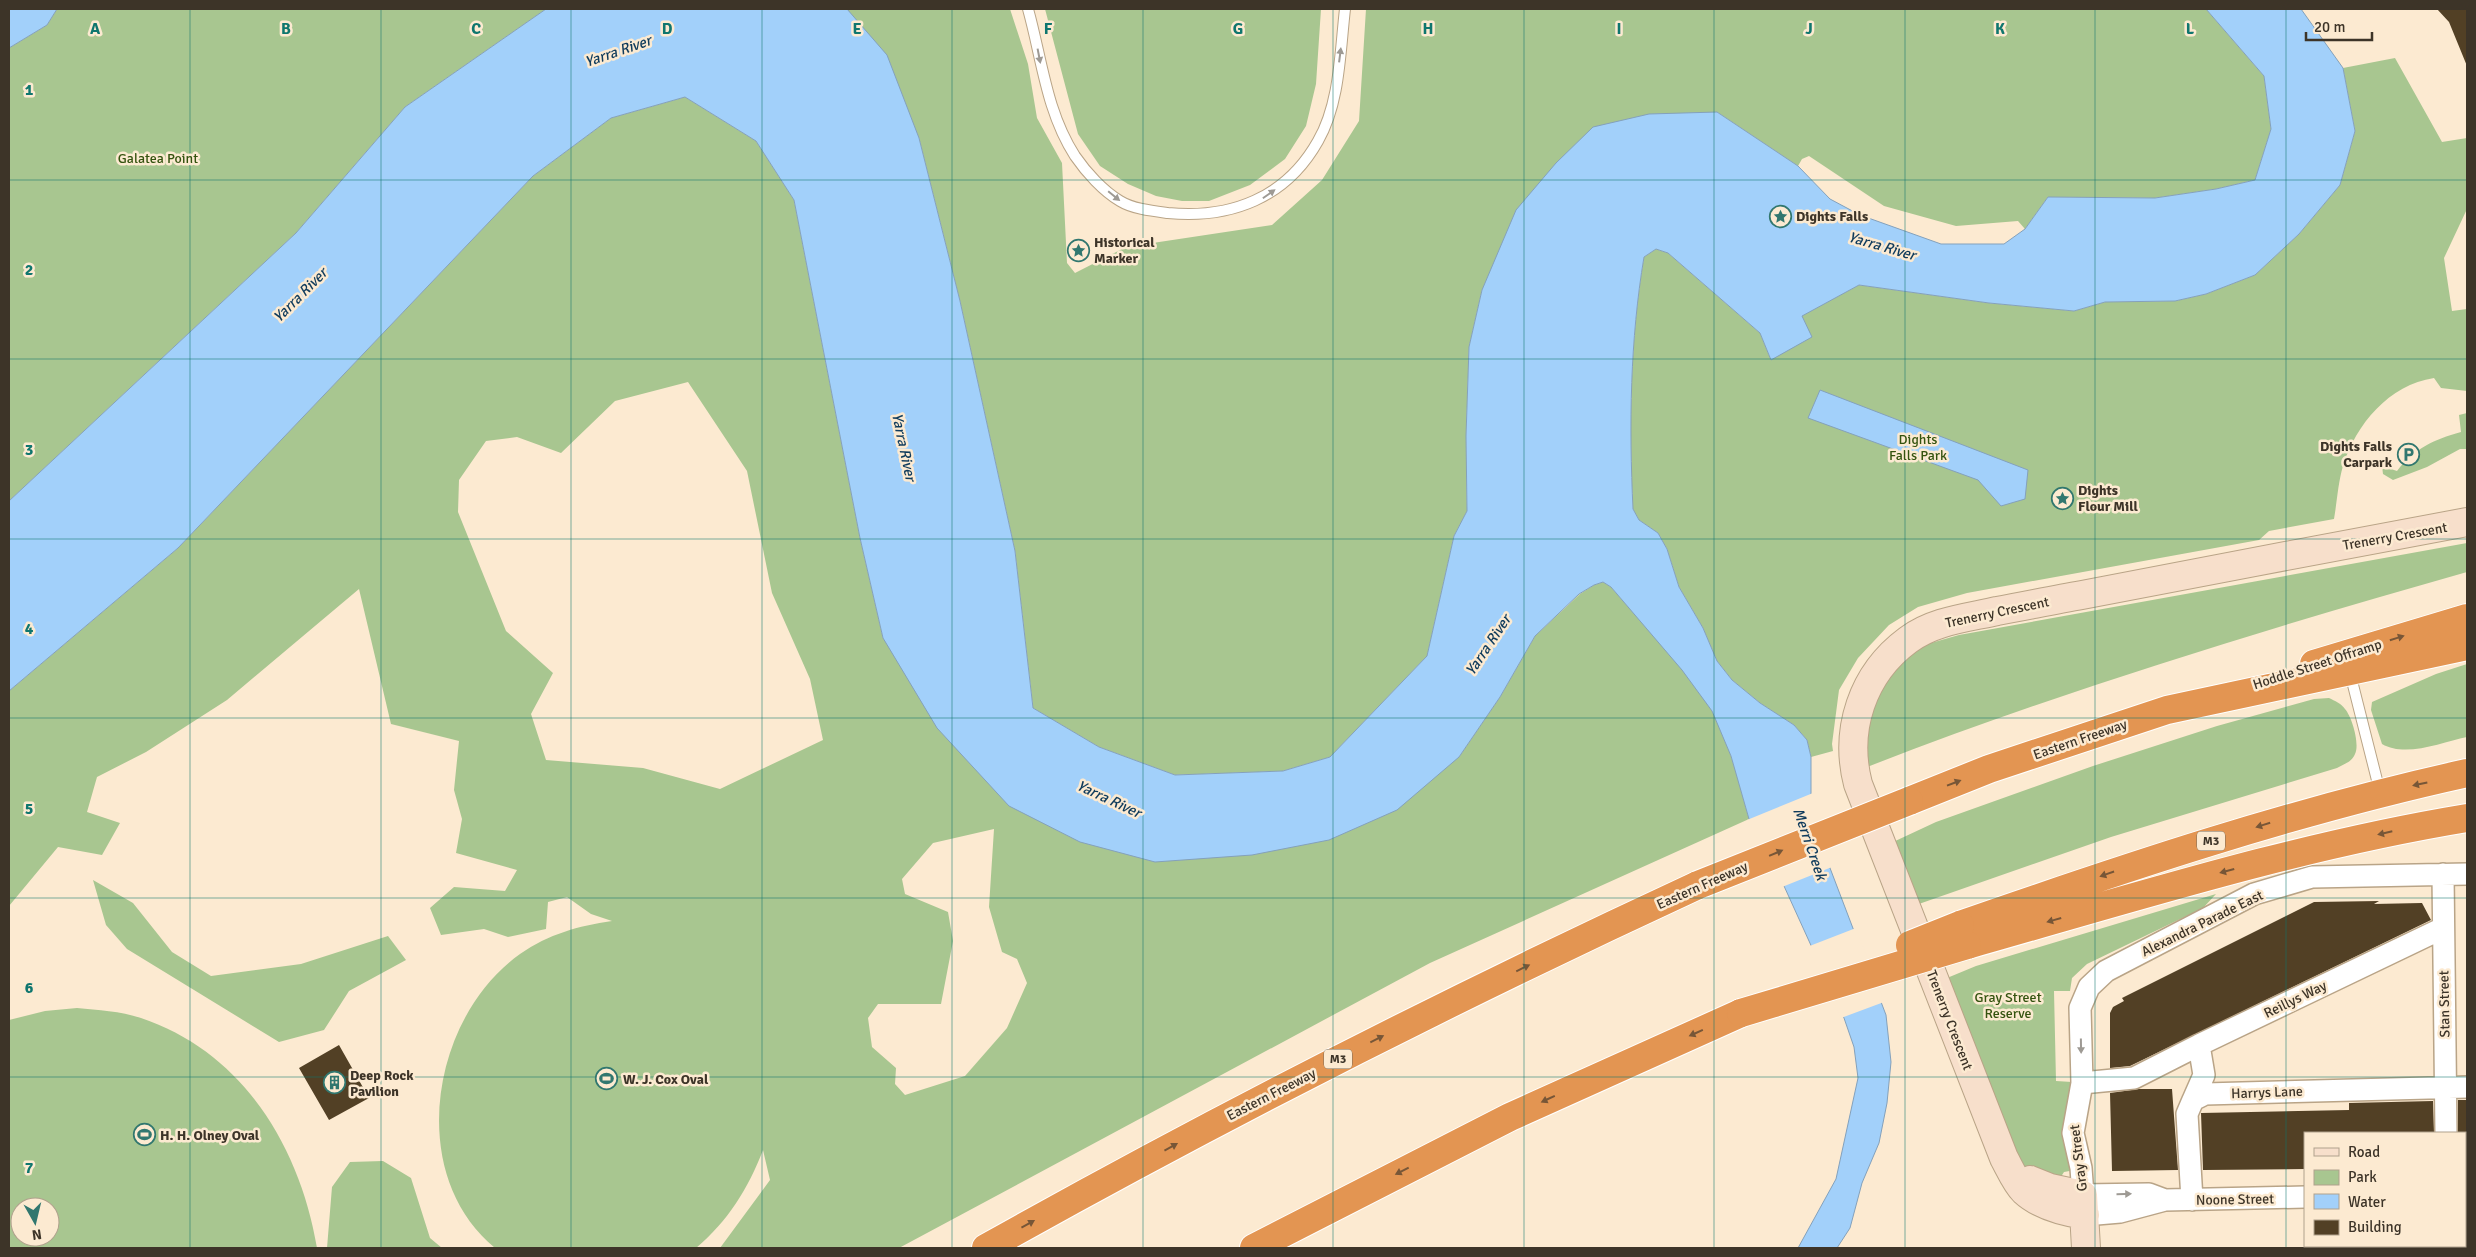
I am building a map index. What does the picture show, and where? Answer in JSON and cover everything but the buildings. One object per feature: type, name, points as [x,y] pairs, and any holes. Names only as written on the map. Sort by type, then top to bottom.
[{"type":"highway","name":"Hoddle Street Offramp","points":[[2167,710],[2257,684],[2408,634],[2467,618]]},
{"type":"highway","name":"Eastern Freeway","points":[[986,1248],[1205,1128],[1379,1038],[1698,885],[1989,770],[2167,710],[2467,646]]},
{"type":"highway","name":"M3","points":[[1254,1248],[1510,1117],[1741,1013],[1964,935],[2112,872],[2380,792],[2467,773]]},
{"type":"highway","points":[[1964,935],[2286,855],[2396,830],[2467,818]]},
{"type":"street","name":"Trenerry Crescent","points":[[2084,1205],[2058,1209],[2035,1199],[2023,1190],[2004,1158],[1858,784],[1853,756],[1856,718],[1866,689],[1891,654],[1909,639],[1934,626],[1956,620],[2467,522]]},
{"type":"street","name":"Stan Street","points":[[2443,874],[2446,1132]]},
{"type":"street","name":"Alexandra Parade East","points":[[2080,1008],[2089,987],[2106,971],[2254,894],[2312,878],[2467,874]]},
{"type":"street","name":"Reillys Way","points":[[2082,1083],[2134,1078],[2443,928]]},
{"type":"street","name":"Gray Street","points":[[2080,1008],[2082,1083],[2072,1132],[2081,1168],[2086,1248]]},
{"type":"street","points":[[2192,1200],[2187,1114],[2204,1075],[2199,1045]]},
{"type":"street","name":"Harrys Lane","points":[[2193,1100],[2205,1094],[2467,1087]]},
{"type":"street","name":"Noone Street","points":[[2084,1205],[2120,1212],[2165,1200],[2304,1198]]},
{"type":"lane","points":[[1028,9],[1050,101],[1061,131],[1075,156],[1099,184],[1120,201],[1157,212],[1183,214],[1236,208],[1262,198],[1286,181],[1303,163],[1322,133],[1333,100],[1345,9]]},
{"type":"lane","points":[[2349,672],[2380,792]]},
{"type":"green space","name":"Galatea Point","points":[[57,9],[546,9],[405,107],[296,233],[9,501],[9,48],[47,25]]},
{"type":"green space","points":[[847,9],[1010,9],[1028,64],[1037,118],[1062,163],[1067,263],[1075,273],[1126,247],[1272,225],[1322,180],[1359,121],[1366,9],[2206,9],[2264,76],[2271,129],[2255,180],[2216,189],[2155,198],[2048,197],[2025,229],[2018,221],[1956,226],[1884,206],[1809,156],[1802,159],[1798,166],[1717,112],[1482,290],[1469,347],[1466,436],[1467,511],[1454,536],[1427,656],[1330,757],[1283,771],[1175,775],[1099,747],[1033,708],[1015,551],[960,301],[919,138]]},
{"type":"green space","points":[[1045,9],[1321,9],[1316,84],[1306,126],[1285,159],[1250,185],[1209,201],[1182,201],[1156,196],[1128,184],[1100,166],[1078,134]]},
{"type":"green space","name":"Dights Falls Park","points":[[2395,58],[2442,142],[2467,138],[2467,209],[2444,258],[2452,311],[2467,309],[2467,391],[2441,388],[2434,378],[2418,382],[2403,389],[2376,409],[2356,436],[2349,450],[2341,472],[2334,519],[2269,531],[2259,540],[1967,593],[1918,607],[1889,625],[1858,658],[1839,690],[1832,744],[1833,751],[1811,757],[1807,740],[1794,725],[1760,703],[1732,680],[1717,661],[1703,628],[1679,587],[1667,549],[1658,533],[1639,520],[1633,509],[1631,414],[1633,351],[1644,257],[1656,249],[1668,253],[1760,333],[1771,360],[1801,316],[1859,285],[1989,303],[2074,311],[2105,302],[2175,301],[2206,294],[2255,275],[2299,234],[2340,185],[2355,131],[2343,68]]},
{"type":"green space","points":[[685,97],[756,141],[794,200],[860,538],[883,638],[1009,806],[1459,757],[1500,697],[1535,636],[1580,594],[1594,585],[1603,582],[1611,587],[1665,647],[1702,694],[1712,711],[1729,750],[1749,819],[1430,963],[899,1248],[720,1248],[770,1180],[763,1150],[751,1178],[736,1204],[718,1227],[696,1248],[495,1248],[467,1217],[448,1180],[440,1139],[440,1097],[449,1055],[466,1016],[490,982],[520,954],[542,941],[564,932],[587,925],[612,921],[591,914],[567,897],[548,902],[546,929],[508,937],[484,929],[441,935],[430,908],[454,887],[505,891],[517,870],[456,853],[462,819],[454,790],[459,741],[391,724],[359,589],[227,700],[146,752],[97,777],[87,812],[120,823],[102,855],[58,847],[9,906],[9,691],[178,548],[533,176],[611,118]],"holes":[[[688,382],[747,471],[772,593],[810,679],[823,740],[720,789],[643,768],[546,760],[531,714],[553,673],[506,631],[458,512],[459,480],[486,441],[517,437],[561,453],[615,401]],[[994,829],[989,907],[1002,952],[1017,959],[1027,983],[1007,1028],[965,1076],[905,1095],[895,1084],[896,1068],[872,1047],[868,1018],[878,1004],[941,1004],[953,941],[948,912],[905,894],[902,879],[933,843]]]},
{"type":"green space","points":[[2467,413],[2467,449],[2460,449],[2427,467],[2393,480],[2383,474],[2382,466],[2397,471],[2411,456],[2425,446],[2461,432],[2459,415]]},
{"type":"green space","points":[[2467,543],[2467,572],[2314,616],[2162,663],[2011,714],[1862,769],[1872,697],[1910,649],[1959,635]]},
{"type":"green space","points":[[2467,664],[2467,737],[2424,748],[2402,750],[2382,744],[2371,710],[2372,702],[2436,674]]},
{"type":"green space","points":[[2329,698],[2342,705],[2348,713],[2353,724],[2357,744],[2354,757],[2337,768],[2111,837],[1916,905],[1891,843],[1936,822],[2093,766],[2217,726],[2314,699]]},
{"type":"green space","points":[[93,880],[133,903],[172,952],[211,976],[301,964],[388,936],[406,960],[349,991],[324,1030],[279,1042],[127,949],[106,925]]},
{"type":"green space","name":"Gray Street Reserve","points":[[2216,894],[2203,908],[2087,964],[2072,978],[2070,991],[2054,991],[2056,1081],[2072,1082],[2075,1170],[2064,1172],[2055,1186],[2033,1175],[2021,1165],[1947,978],[1976,966]]},
{"type":"green space","name":"H. H. Olney Oval","points":[[77,1008],[109,1011],[141,1018],[177,1034],[209,1054],[237,1079],[261,1108],[281,1140],[297,1174],[309,1211],[317,1248],[9,1248],[9,1020],[45,1011]]},
{"type":"green space","points":[[383,1161],[411,1178],[430,1238],[442,1248],[327,1248],[332,1187],[350,1162]]},
{"type":"water","points":[[9,9],[57,9],[47,25],[9,48]]},
{"type":"water","points":[[546,9],[847,9],[887,55],[919,138],[960,301],[1015,551],[1033,708],[1099,747],[1175,775],[1283,771],[1330,757],[1427,656],[1454,536],[1467,511],[1466,436],[1469,347],[1482,290],[1516,210],[1556,163],[1593,127],[1649,114],[1717,112],[1798,166],[1830,199],[1860,215],[1941,244],[2004,244],[2025,229],[2048,197],[2155,198],[2216,189],[2255,180],[2271,129],[2264,76],[2206,9],[2301,9],[2343,68],[2355,131],[2340,185],[2299,234],[2255,275],[2206,294],[2175,301],[2105,302],[2074,311],[1989,303],[1859,285],[1802,316],[1812,337],[1771,360],[1760,333],[1668,253],[1656,249],[1644,257],[1633,351],[1631,446],[1633,509],[1639,520],[1658,533],[1667,549],[1679,587],[1703,628],[1717,661],[1732,680],[1760,703],[1794,725],[1807,740],[1811,757],[1811,794],[1830,868],[1886,1015],[1891,1062],[1887,1103],[1879,1143],[1862,1183],[1850,1228],[1837,1248],[1798,1248],[1836,1179],[1858,1078],[1854,1047],[1844,1018],[1784,886],[1749,819],[1731,756],[1712,711],[1682,670],[1611,587],[1603,582],[1579,594],[1535,636],[1500,697],[1459,757],[1397,810],[1329,840],[1252,855],[1155,862],[1080,842],[1009,806],[937,728],[883,638],[860,538],[794,200],[756,141],[685,97],[611,118],[533,176],[178,548],[9,691],[9,501],[296,233],[405,107]]},
{"type":"water","points":[[1820,390],[2028,470],[2025,499],[2001,506],[1978,480],[1808,418]]},
{"type":"pier","points":[[1813,793],[1832,867],[1782,887],[1747,820]]},
{"type":"pier","points":[[1856,928],[1884,1002],[1841,1018],[1807,947]]},
{"type":"place","name":"Dights Falls","points":[[1780,216]]},
{"type":"place","name":"Historical Marker","points":[[1078,250]]},
{"type":"place","name":"Dights Falls Carpark","points":[[2408,454]]},
{"type":"place","name":"Dights Flour Mill","points":[[2062,498]]},
{"type":"place","name":"W. J. Cox Oval","points":[[607,1079]]},
{"type":"place","name":"Deep Rock Pavilion","points":[[334,1083]]},
{"type":"place","name":"H. H. Olney Oval","points":[[144,1135]]},
{"type":"water label","name":"Yarra River","points":[[618,51]]},
{"type":"water label","name":"Yarra River","points":[[1882,246]]},
{"type":"water label","name":"Yarra River","points":[[300,295]]},
{"type":"water label","name":"Yarra River","points":[[904,447]]},
{"type":"water label","name":"Yarra River","points":[[1488,645]]},
{"type":"water label","name":"Yarra River","points":[[1109,799]]},
{"type":"water label","name":"Merri Creek","points":[[1810,844]]}]
